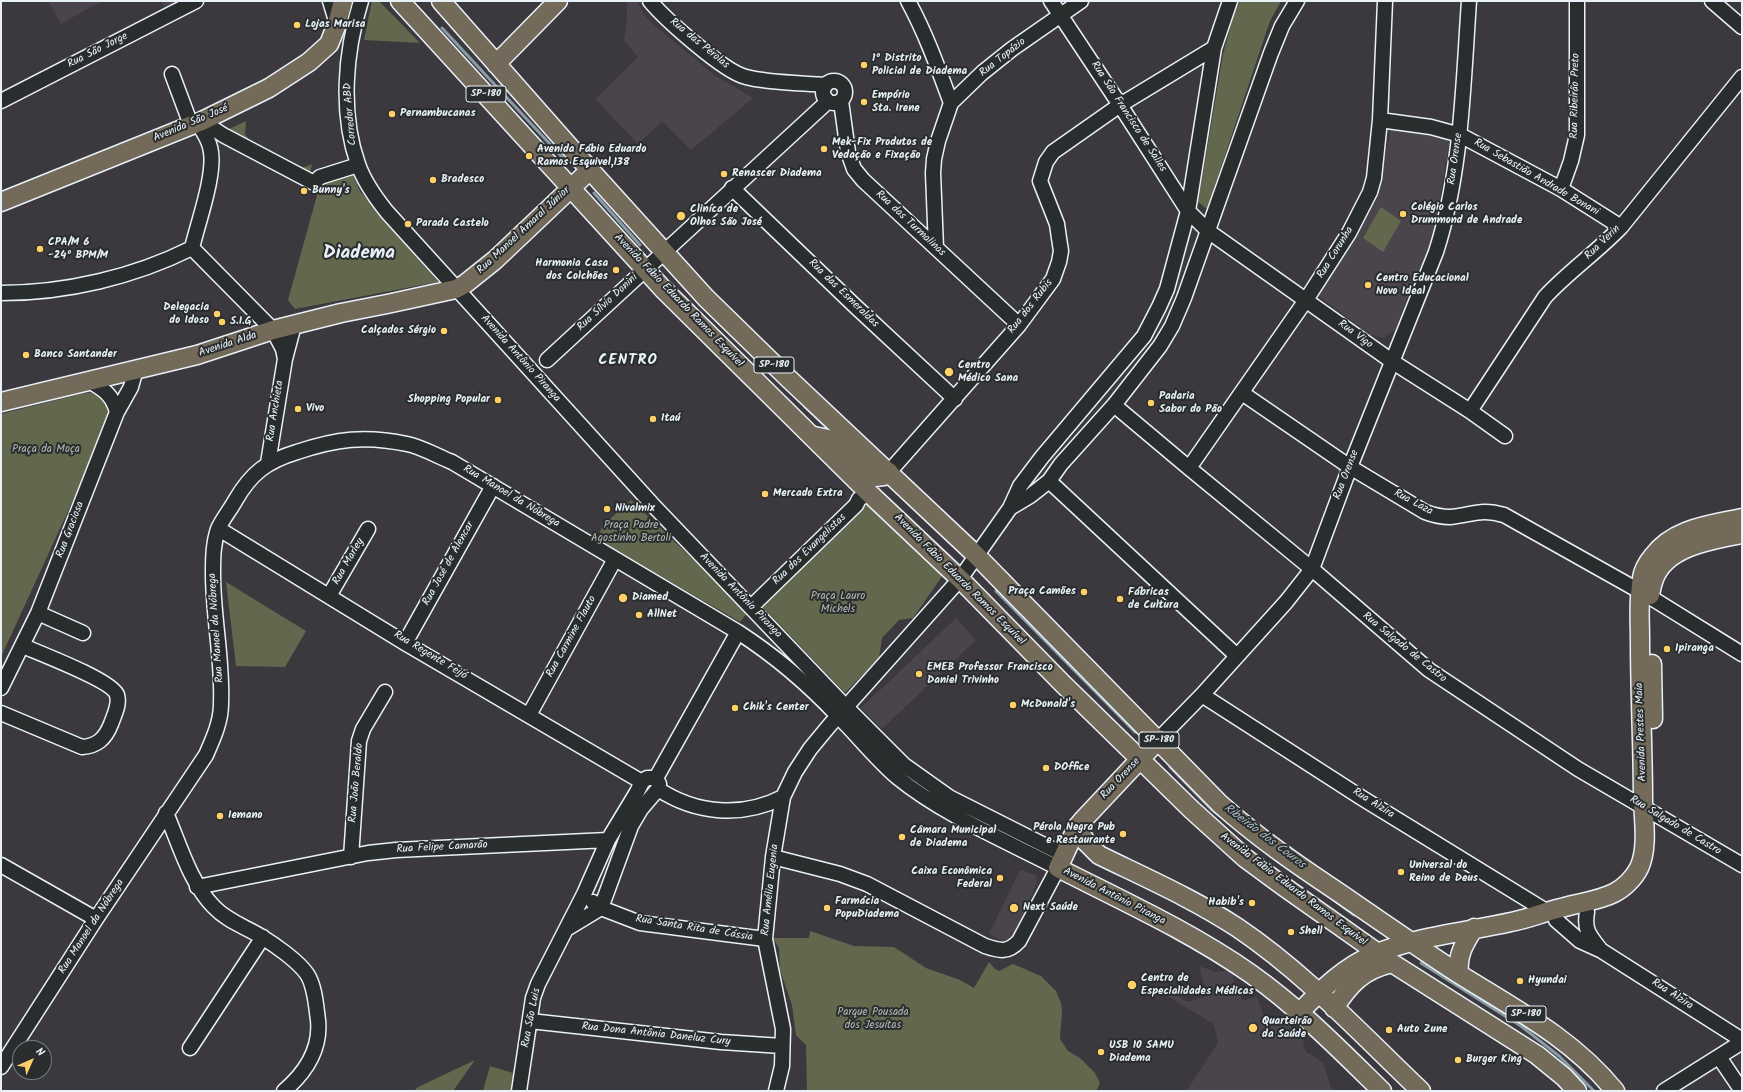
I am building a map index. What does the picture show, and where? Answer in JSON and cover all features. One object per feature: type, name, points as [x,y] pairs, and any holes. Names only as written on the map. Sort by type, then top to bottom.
[{"type":"main road","name":"Avenida São José","points":[[1,202],[197,122],[254,97],[309,62],[329,44],[337,24],[343,1]]},
{"type":"main road","name":"Avenida Fábio Eduardo Ramos Esquível","points":[[400,1],[644,270],[869,493],[960,579],[1139,760],[1214,831],[1245,858],[1377,953],[1537,1055],[1557,1071],[1577,1091]]},
{"type":"main road","name":"Avenida Fábio Eduardo Ramos Esquível","points":[[441,1],[590,170],[664,252],[723,314],[789,379],[976,555],[1159,739],[1220,804],[1248,829],[1307,871],[1459,973],[1522,1012],[1560,1038],[1586,1059],[1615,1091]]},
{"type":"main road","points":[[496,64],[558,1]]},
{"type":"main road","name":"Rua Manoel Amaral Júnior","points":[[456,289],[495,260],[590,170]]},
{"type":"main road","name":"Avenida Alda","points":[[1,402],[197,355],[273,330],[341,313],[456,289]]},
{"type":"main road","points":[[811,435],[833,440],[875,477],[884,476],[889,472]]},
{"type":"main road","name":"Avenida Prestes Maia","points":[[1300,1012],[1350,966],[1377,953],[1413,942],[1474,928],[1512,922],[1528,925],[1555,913],[1612,894],[1621,890],[1630,880],[1639,869],[1644,847],[1649,810],[1654,739],[1645,594],[1642,575],[1652,557],[1676,536],[1690,530],[1742,518]]},
{"type":"main road","name":"Avenida Prestes Maia","points":[[1645,594],[1663,565],[1674,555],[1711,540],[1742,534]]},
{"type":"main road","name":"Rua Orense","points":[[1061,861],[1077,827],[1159,739]]},
{"type":"main road","name":"Avenida Prestes Maia","points":[[1555,913],[1587,912],[1622,902],[1635,891],[1646,878],[1651,869],[1654,857],[1649,810]]},
{"type":"main road","points":[[1077,827],[1086,842],[1099,855],[1177,893],[1231,924],[1270,951],[1319,993],[1421,1091]]},
{"type":"main road","name":"Avenida Antônio Piranga","points":[[1061,861],[1221,954],[1252,974],[1300,1012],[1369,1085],[1382,1091]]},
{"type":"main road","points":[[1459,973],[1458,958],[1462,947],[1474,928]]},
{"type":"main road","points":[[1334,1008],[1349,987],[1358,978],[1374,968],[1399,968],[1404,963],[1409,946],[1413,942]]},
{"type":"street","name":"Rua São Jorge","points":[[1,101],[196,1]]},
{"type":"street","points":[[330,1],[337,24]]},
{"type":"street","name":"Corredor ABD","points":[[361,1],[350,43],[347,84],[350,131],[358,165],[377,200],[456,289]]},
{"type":"street","name":"Rua das Pérolas","points":[[650,1],[683,33],[736,73],[754,79],[826,85]]},
{"type":"street","points":[[908,1],[930,46],[951,103]]},
{"type":"street","name":"Rua São Francisco de Salles","points":[[1051,1],[1188,211],[1208,231]]},
{"type":"street","name":"Rua Topázio","points":[[936,248],[933,173],[934,159],[938,141],[951,103],[982,73],[1012,49],[1081,1]]},
{"type":"street","points":[[1010,508],[1030,496],[1049,481],[1061,464],[1114,405],[1160,346],[1172,326],[1184,298],[1271,53],[1282,26],[1297,1]]},
{"type":"street","name":"Rua Corunha","points":[[1189,468],[1306,300],[1349,233],[1370,192],[1374,178],[1380,120],[1385,1]]},
{"type":"street","name":"Rua Orense","points":[[1159,739],[1202,695],[1286,602],[1312,569],[1350,467],[1436,252],[1446,220],[1460,134],[1469,1]]},
{"type":"street","name":"Rua Ribeirão Preto","points":[[1561,189],[1571,161],[1577,135],[1577,1]]},
{"type":"street","points":[[1712,1],[1742,27]]},
{"type":"street","points":[[1010,508],[1020,486],[1046,452],[1144,336],[1166,289],[1188,211],[1214,48],[1227,3]]},
{"type":"street","name":"Rua dos Rubis","points":[[889,472],[1019,325],[1054,280],[1061,251],[1057,224],[1043,192],[1040,181],[1046,162],[1053,152],[1120,105],[1214,48]]},
{"type":"street","points":[[1,292],[26,293],[60,290],[146,267],[192,248],[211,165],[211,148],[172,74]]},
{"type":"street","name":"Rua Verin","points":[[1470,411],[1545,297],[1559,281],[1602,246],[1621,227],[1742,77]]},
{"type":"street","points":[[832,81],[842,84],[845,91],[842,101],[832,103],[826,99],[823,90],[826,85],[832,81]]},
{"type":"street","name":"Rua Sílvio Donini","points":[[547,360],[732,188],[824,105],[826,99]]},
{"type":"street","name":"Rua das Turmalinas","points":[[842,101],[848,152],[854,169],[863,180],[1019,325]]},
{"type":"street","name":"Rua Sebastião Andrade Bonani","points":[[1380,120],[1431,127],[1460,134],[1561,189],[1621,227]]},
{"type":"street","points":[[197,122],[314,183],[320,177],[358,165]]},
{"type":"street","name":"Rua das Esmeraldas","points":[[732,188],[954,398]]},
{"type":"street","name":"Rua Vigo","points":[[1208,231],[1393,362],[1470,411],[1505,436]]},
{"type":"street","name":"Rua Anchieta","points":[[192,248],[273,330],[283,349],[285,359]]},
{"type":"street","name":"Avenida Antônio Piranga","points":[[456,289],[652,504],[751,607],[842,712],[886,766],[916,791],[946,810],[1061,861]]},
{"type":"street","name":"Rua Anchieta","points":[[268,463],[285,359],[294,325]]},
{"type":"street","name":"Rua Graciosa","points":[[1,688],[38,613],[117,412],[131,387],[136,369]]},
{"type":"street","points":[[89,381],[108,393],[114,401],[117,412]]},
{"type":"street","name":"Rua Laza","points":[[1242,393],[1350,467],[1425,512],[1449,517],[1479,511],[1492,511],[1504,515],[1645,594],[1742,654]]},
{"type":"street","name":"Rua Salgado de Castro","points":[[1114,405],[1312,569],[1429,670],[1578,769],[1742,866]]},
{"type":"street","name":"Rua Manoel da Nóbrega","points":[[1,1067],[96,919],[206,755],[216,732],[222,705],[221,664],[213,599],[213,555],[218,529],[241,491],[255,473],[268,463],[278,458],[324,443],[365,438],[408,444],[452,462],[738,632],[766,651],[842,712]]},
{"type":"street","points":[[1046,452],[1061,464]]},
{"type":"street","points":[[1049,481],[1237,656]]},
{"type":"street","name":"Rua José de Alencar","points":[[406,643],[493,486]]},
{"type":"street","name":"Rua dos Evangelistas","points":[[751,607],[856,505],[860,499],[869,493]]},
{"type":"street","name":"Rua Amélia Eugenia","points":[[776,1091],[782,1066],[783,1029],[765,939],[773,858],[783,797],[795,772],[810,749],[960,579],[1010,508]]},
{"type":"street","name":"Rua Regente Feijó","points":[[218,529],[406,643],[642,782]]},
{"type":"street","name":"Rua Marley","points":[[329,596],[368,529]]},
{"type":"street","name":"Rua Carmine Flauto","points":[[529,715],[615,559]]},
{"type":"street","points":[[38,613],[83,633]]},
{"type":"street","points":[[568,928],[601,908],[635,818],[657,783],[738,632]]},
{"type":"street","points":[[1,713],[82,747],[93,746],[100,741],[108,731],[118,705],[117,694],[110,686],[23,646]]},
{"type":"street","name":"Rua João Beraldo","points":[[351,857],[359,741],[363,729],[386,692]]},
{"type":"street","name":"Rua Alzira","points":[[1202,695],[1362,798],[1555,913],[1580,941],[1602,950],[1742,1041]]},
{"type":"street","points":[[622,850],[608,840],[638,792],[642,782],[647,778],[657,783],[668,795],[692,806],[720,811],[753,808],[783,797]]},
{"type":"street","points":[[166,813],[198,887],[214,908],[238,925],[263,937],[296,963],[307,974],[313,990],[319,1029],[310,1061],[301,1074],[284,1091]]},
{"type":"street","name":"Rua Felipe Camarão","points":[[198,887],[351,857],[396,850],[608,840]]},
{"type":"street","name":"Rua São Luis","points":[[519,1091],[533,998],[538,984],[568,928],[608,840]]},
{"type":"street","points":[[773,858],[840,874],[867,884],[985,946],[1004,951],[1014,946],[1019,941],[1061,861]]},
{"type":"street","points":[[1,865],[96,919]]},
{"type":"street","points":[[584,894],[601,908]]},
{"type":"street","name":"Rua Santa Rita de Cássia","points":[[601,908],[640,922],[765,939]]},
{"type":"street","name":"Rua Alzira","points":[[1587,912],[1585,923],[1587,931],[1602,950]]},
{"type":"street","points":[[190,1048],[263,937]]},
{"type":"street","name":"Rua Dona Antônia Daneluz Cury","points":[[530,1021],[720,1042],[782,1046]]},
{"type":"street","points":[[1664,1091],[1742,1041]]},
{"type":"street","points":[[1719,1057],[1742,1091]]},
{"type":"shaded area","points":[[48,1],[102,1],[61,24]]},
{"type":"shaded area","points":[[161,1],[180,1],[165,9]]},
{"type":"shaded area","points":[[627,1],[637,1],[646,18],[714,75],[753,98],[691,150],[662,121],[638,144],[595,99],[638,57],[624,40],[627,20]]},
{"type":"shaded area","points":[[1391,127],[1442,133],[1447,138],[1449,145],[1434,233],[1430,247],[1416,275],[1395,330],[1384,338],[1371,335],[1317,295],[1357,235],[1378,196]]},
{"type":"shaded area","name":"EMEB Professor Francisco Daniel Trivinho","points":[[956,618],[976,640],[882,729],[861,708]]},
{"type":"shaded area","name":"Next Saúde","points":[[1020,870],[1036,875],[1037,882],[1015,935],[1010,939],[1002,941],[989,934]]},
{"type":"shaded area","name":"Quarteirão da Saúde","points":[[1199,966],[1215,972],[1232,970],[1234,985],[1239,991],[1242,1001],[1257,997],[1263,1014],[1279,1024],[1290,1022],[1292,1032],[1305,1042],[1303,1046],[1306,1052],[1323,1062],[1332,1091],[1187,1090],[1218,1043],[1214,1024],[1162,993],[1161,987],[1188,1002],[1207,996]]},
{"type":"green space","points":[[372,1],[379,1],[420,43],[364,40]]},
{"type":"green space","points":[[1240,1],[1281,1],[1270,21],[1207,209],[1198,202],[1223,54],[1234,14]]},
{"type":"green space","points":[[246,121],[245,134],[249,140],[299,167],[305,167],[312,164],[307,187],[223,132]]},
{"type":"green space","points":[[352,173],[360,191],[438,282],[295,309],[288,300],[319,188],[324,182]]},
{"type":"green space","points":[[1381,207],[1401,221],[1383,252],[1363,238]]},
{"type":"green space","name":"Praça da Moça","points":[[93,392],[100,396],[108,406],[109,412],[105,430],[1,657],[1,414]]},
{"type":"green space","name":"Praça Lauro Michels","points":[[859,499],[866,505],[874,508],[943,575],[913,618],[899,620],[882,638],[879,658],[845,693],[759,603]]},
{"type":"green space","name":"Praça Padre Agostinho Bertoli","points":[[631,500],[748,612],[740,622],[598,540],[602,526]]},
{"type":"green space","points":[[226,582],[306,631],[285,667],[236,666]]},
{"type":"green space","name":"Parque Pousada dos Jesuítas","points":[[810,931],[854,946],[894,947],[926,968],[960,980],[974,988],[989,962],[999,971],[1013,964],[1041,976],[1056,991],[1061,1003],[1062,1013],[1060,1039],[1068,1051],[1080,1058],[1095,1073],[1100,1083],[1096,1091],[807,1091],[806,1045],[796,1035],[792,1005],[780,970],[779,948],[773,938],[809,938]]},
{"type":"green space","points":[[475,1060],[453,1091],[414,1091],[418,1087]]},
{"type":"green space","points":[[490,1066],[516,1074],[511,1091],[483,1091]]},
{"type":"waterway","points":[[442,28],[562,157]]},
{"type":"waterway","points":[[594,193],[640,245]]},
{"type":"waterway","points":[[805,407],[826,427]]},
{"type":"waterway","points":[[996,591],[1135,732]]},
{"type":"waterway","name":"Ribeirão dos Couros","points":[[1170,767],[1211,809],[1220,816]]},
{"type":"waterway","name":"Ribeirão dos Couros","points":[[1331,898],[1354,915]]},
{"type":"waterway","name":"Ribeirão dos Couros","points":[[1421,963],[1521,1026],[1559,1056],[1594,1091]]},
{"type":"place","name":"Lojas Marisa","points":[[297,25]]},
{"type":"place","name":"1º Distrito Policial de Diadema","points":[[864,65]]},
{"type":"place","name":"Empório Sta. Irene","points":[[864,102]]},
{"type":"place","name":"Pernambucanas","points":[[392,114]]},
{"type":"place","name":"Mek-Fix Produtos de Vedação e Fixação","points":[[824,149]]},
{"type":"place","name":"Avenida Fábio Eduardo Ramos Esquivel,138","points":[[529,156]]},
{"type":"place","name":"Renascer Diadema","points":[[724,174]]},
{"type":"place","name":"Bradesco","points":[[433,180]]},
{"type":"place","name":"Bunny's","points":[[304,191]]},
{"type":"place","name":"Colégio Carlos Drummond de Andrade","points":[[1403,214]]},
{"type":"place","name":"Cliníca de Olhos São José","points":[[681,216]]},
{"type":"place","name":"Parada Castelo","points":[[408,224]]},
{"type":"place","name":"CPA/M 6 -24º BPM/M","points":[[40,249]]},
{"type":"place","name":"Harmonia Casa dos Colchões","points":[[616,270]]},
{"type":"place","name":"Centro Educacional Novo Ideal","points":[[1368,285]]},
{"type":"place","name":"Delegacia do Idoso","points":[[217,314]]},
{"type":"place","name":"S.I.G","points":[[222,322]]},
{"type":"place","name":"Calçados Sérgio","points":[[444,331]]},
{"type":"place","name":"Banco Santander","points":[[26,355]]},
{"type":"place","name":"Centro Médico Sana","points":[[949,372]]},
{"type":"place","name":"Shopping Popular","points":[[498,400]]},
{"type":"place","name":"Padaria Sabor do Pão","points":[[1151,403]]},
{"type":"place","name":"Vivo","points":[[298,409]]},
{"type":"place","name":"Itaú","points":[[653,419]]},
{"type":"place","name":"Mercado Extra","points":[[765,494]]},
{"type":"place","name":"Nivalmix","points":[[607,509]]},
{"type":"place","name":"Praça Camões","points":[[1084,592]]},
{"type":"place","name":"Diamed","points":[[623,598]]},
{"type":"place","name":"Fábricas de Cultura","points":[[1120,599]]},
{"type":"place","name":"AllNet","points":[[639,615]]},
{"type":"place","name":"Ipiranga","points":[[1667,649]]},
{"type":"place","name":"EMEB Professor Francisco Daniel Trivinho","points":[[919,674]]},
{"type":"place","name":"McDonald's","points":[[1013,705]]},
{"type":"place","name":"Chik's Center","points":[[735,708]]},
{"type":"place","name":"DOffice","points":[[1046,768]]},
{"type":"place","name":"Iemano","points":[[220,816]]},
{"type":"place","name":"Pérola Negra Pub e Restaurante","points":[[1123,834]]},
{"type":"place","name":"Câmara Municipal de Diadema","points":[[902,837]]},
{"type":"place","name":"Universal do Reino de Deus","points":[[1401,872]]},
{"type":"place","name":"Caixa Econômica Federal","points":[[1000,878]]},
{"type":"place","name":"Habib's","points":[[1252,903]]},
{"type":"place","name":"Farmácia PopuDiadema","points":[[827,908]]},
{"type":"place","name":"Next Saúde","points":[[1014,908]]},
{"type":"place","name":"Shell","points":[[1291,932]]},
{"type":"place","name":"Hyundai","points":[[1520,981]]},
{"type":"place","name":"Centro de Especialidades Médicas","points":[[1132,985]]},
{"type":"place","name":"Quarteirão da Saúde","points":[[1253,1028]]},
{"type":"place","name":"Auto Zune","points":[[1389,1030]]},
{"type":"place","name":"USB 10 SAMU Diadema","points":[[1101,1052]]},
{"type":"place","name":"Burger King","points":[[1458,1060]]},
{"type":"district","name":"Diadema","points":[[359,255]]},
{"type":"district","name":"CENTRO","points":[[628,361]]}]
